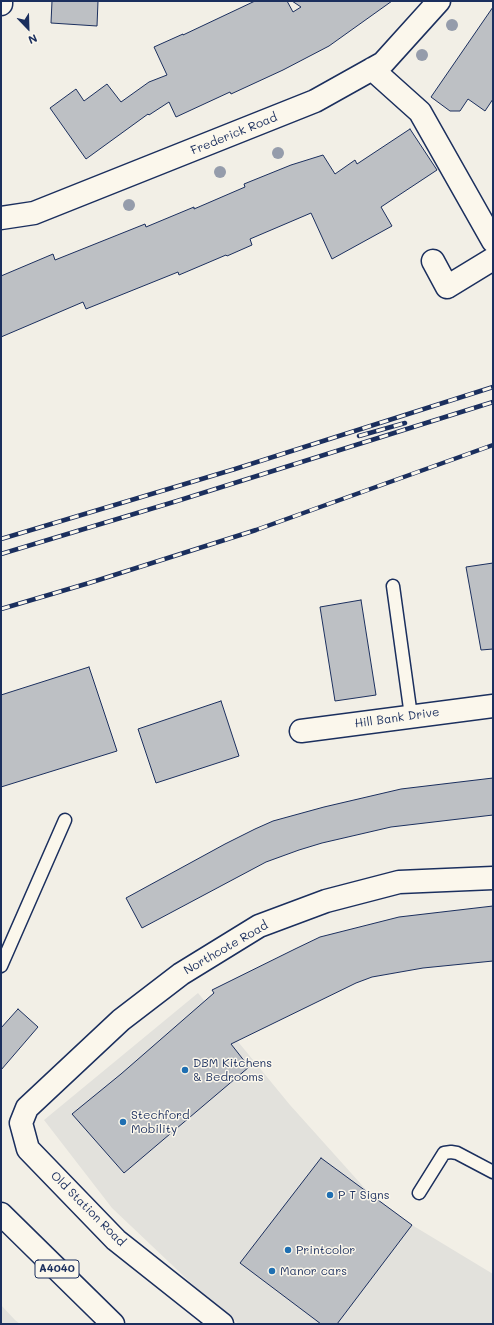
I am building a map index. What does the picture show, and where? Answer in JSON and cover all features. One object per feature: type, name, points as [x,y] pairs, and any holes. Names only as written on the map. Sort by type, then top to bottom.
[{"type":"street","name":"Frederick Road","points":[[1,218],[34,213],[315,101],[383,62],[439,1]]},
{"type":"street","points":[[372,69],[420,112],[493,241]]},
{"type":"street","points":[[433,262],[447,287],[493,258]]},
{"type":"street","name":"Hill Bank Drive","points":[[301,731],[493,706]]},
{"type":"street","name":"Northcote Road","points":[[27,1108],[121,1020],[181,974],[259,926],[326,902],[399,882],[493,878]]},
{"type":"street","name":"Old Station Road","points":[[27,1108],[21,1124],[28,1148],[116,1240],[222,1324]]},
{"type":"street","name":"A4040","points":[[1,1214],[113,1324]]},
{"type":"lane","points":[[393,586],[411,716]]},
{"type":"lane","points":[[1,966],[64,820]]},
{"type":"lane","points":[[419,1193],[444,1153],[458,1153],[493,1172]]},
{"type":"shaded area","points":[[198,993],[290,1105],[369,1193],[412,1225],[493,1274],[493,1324],[239,1324],[210,1301],[112,1208],[44,1120]]},
{"type":"shaded area","points":[[1,1305],[15,1320],[20,1324],[1,1324]]},
{"type":"building","points":[[52,1],[98,1],[97,26],[51,23]]},
{"type":"building","points":[[255,1],[287,1],[293,12],[301,7],[292,1],[392,1],[329,46],[283,70],[231,94],[230,92],[176,117],[169,102],[149,115],[148,114],[86,159],[50,108],[76,89],[84,101],[107,84],[121,102],[149,82],[167,75],[154,47]]},
{"type":"building","points":[[493,7],[493,99],[485,111],[468,99],[460,111],[450,111],[431,97]]},
{"type":"building","points":[[410,129],[437,170],[381,207],[392,226],[332,259],[311,213],[250,239],[252,245],[227,256],[226,255],[179,275],[178,272],[86,309],[83,302],[1,337],[1,276],[53,254],[55,260],[145,224],[146,227],[194,207],[194,209],[245,187],[244,184],[291,165],[323,155],[335,174],[355,160],[357,164]]},
{"type":"building","points":[[493,563],[493,649],[481,650],[466,567]]},
{"type":"building","points":[[361,600],[376,695],[335,701],[320,607]]},
{"type":"building","points":[[89,667],[117,751],[1,787],[1,695]]},
{"type":"building","points":[[221,701],[239,756],[156,783],[138,729]]},
{"type":"building","points":[[493,778],[493,815],[391,827],[322,843],[299,850],[266,862],[142,928],[126,898],[225,844],[273,821],[324,807],[401,789]]},
{"type":"building","points":[[493,906],[493,961],[423,968],[372,977],[356,983],[231,1044],[249,1067],[124,1173],[72,1114],[121,1074],[214,993],[212,990],[320,937],[399,917]]},
{"type":"building","points":[[18,1009],[38,1027],[1,1070],[1,1028]]},
{"type":"building","points":[[321,1158],[412,1225],[337,1324],[321,1324],[240,1263]]},
{"type":"railway","points":[[1,539],[235,469],[493,387]]},
{"type":"railway","points":[[1,554],[177,501],[493,402]]},
{"type":"railway","points":[[359,436],[405,423]]},
{"type":"railway","points":[[1,609],[89,583],[256,530],[493,445]]},
{"type":"place","name":"DBM Kitchens & Bedrooms","points":[[185,1070]]},
{"type":"place","name":"Stechford Mobility","points":[[123,1122]]},
{"type":"place","name":"P T Signs","points":[[330,1195]]},
{"type":"place","name":"Printcolor","points":[[288,1250]]},
{"type":"place","name":"Manor cars","points":[[272,1271]]}]
